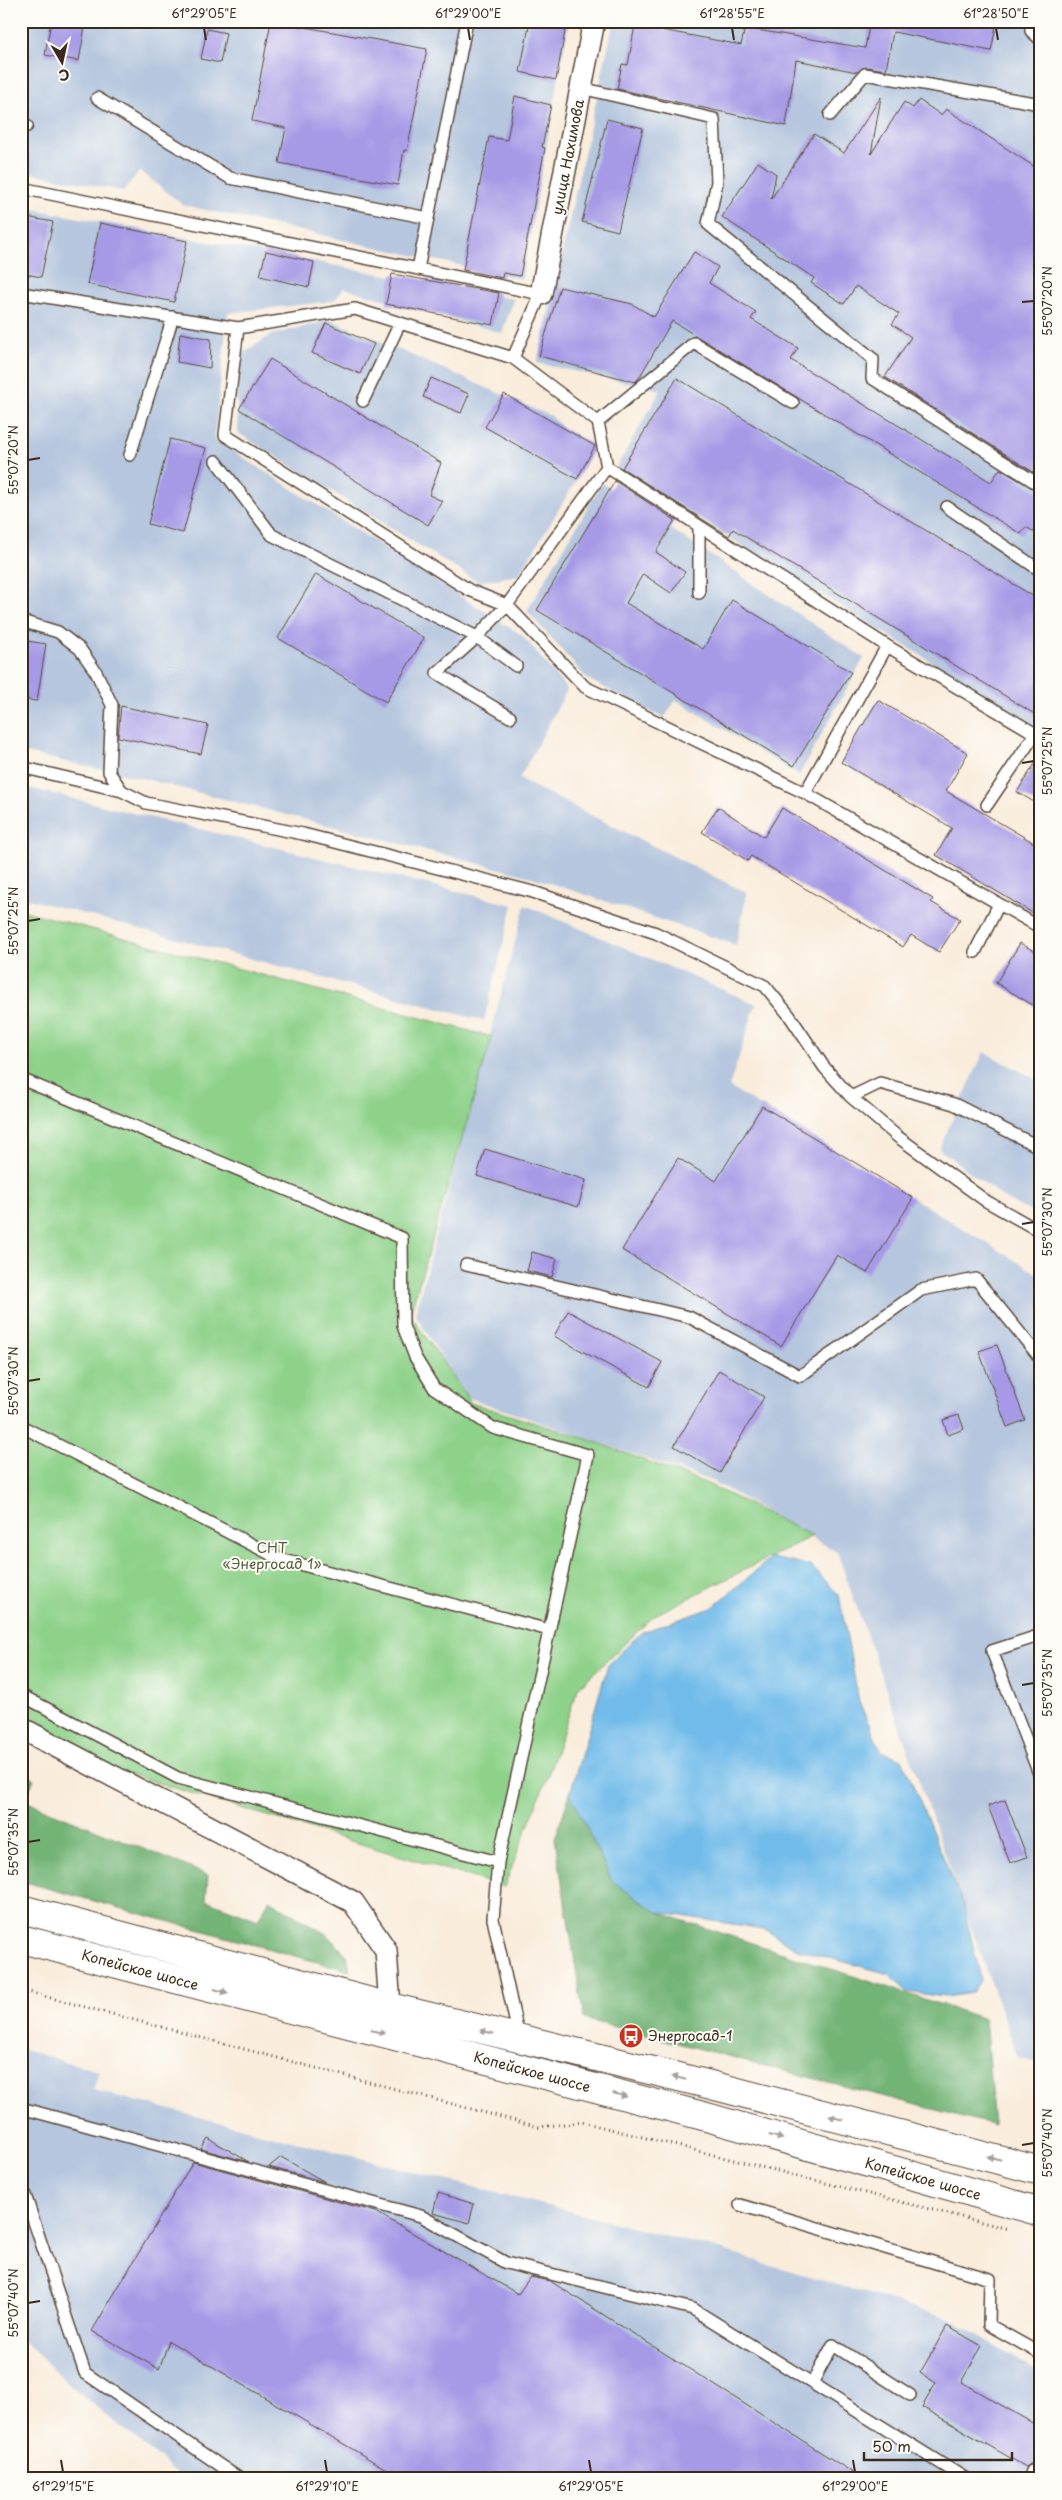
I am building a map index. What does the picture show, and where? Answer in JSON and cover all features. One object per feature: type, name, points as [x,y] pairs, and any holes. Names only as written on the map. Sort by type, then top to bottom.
[{"type":"main road","name":"Копейское шоссе","points":[[21,1909],[390,2007],[711,2086],[1041,2171]]},
{"type":"main road","name":"Копейское шоссе","points":[[21,1939],[703,2116],[1041,2212]]},
{"type":"street","name":"улица Нахимова","points":[[541,294],[594,21]]},
{"type":"street","points":[[21,1728],[354,1902],[386,1950],[390,2007]]},
{"type":"lane","points":[[418,269],[467,21]]},
{"type":"lane","points":[[1031,21],[1032,31],[1041,40]]},
{"type":"lane","points":[[830,115],[865,74],[1035,103],[1041,109]]},
{"type":"lane","points":[[581,88],[714,119],[716,182],[708,224],[873,359],[872,378],[1041,486]]},
{"type":"lane","points":[[97,98],[230,178],[428,218]]},
{"type":"lane","points":[[21,188],[541,294],[513,358]]},
{"type":"lane","points":[[21,293],[238,328],[355,309],[513,358],[598,422],[606,467],[507,605],[477,637],[437,673],[510,717]]},
{"type":"lane","points":[[130,455],[173,318]]},
{"type":"lane","points":[[363,401],[400,323]]},
{"type":"lane","points":[[238,328],[224,435],[469,590],[507,605],[585,688],[805,793],[1041,928]]},
{"type":"lane","points":[[598,422],[694,343],[793,403]]},
{"type":"lane","points":[[216,460],[272,535],[477,637],[516,666]]},
{"type":"lane","points":[[606,467],[887,646],[1038,735],[987,805]]},
{"type":"lane","points":[[947,507],[1041,571]]},
{"type":"lane","points":[[699,526],[699,593]]},
{"type":"lane","points":[[21,623],[28,623],[58,632],[80,649],[96,672],[112,705],[109,772],[122,791]]},
{"type":"lane","points":[[805,793],[887,646]]},
{"type":"lane","points":[[21,767],[122,791],[146,803],[303,834],[533,892],[656,933],[765,986],[789,1015],[824,1066],[852,1097],[898,1137],[986,1201],[1041,1232]]},
{"type":"lane","points":[[975,952],[999,904]]},
{"type":"lane","points":[[21,1079],[402,1238],[403,1326],[415,1357],[434,1388],[493,1428],[588,1456],[498,1862],[493,1919],[519,2040]]},
{"type":"lane","points":[[852,1097],[880,1083],[954,1104],[1041,1148]]},
{"type":"lane","points":[[466,1265],[689,1317],[800,1376],[921,1290],[976,1279],[1041,1359]]},
{"type":"lane","points":[[21,1426],[280,1559],[549,1630]]},
{"type":"lane","points":[[1041,1635],[992,1650],[1041,1778]]},
{"type":"lane","points":[[21,1695],[178,1778],[498,1862]]},
{"type":"lane","points":[[21,2108],[421,2216],[506,2263],[693,2309],[966,2479]]},
{"type":"lane","points":[[21,2194],[25,2195],[84,2373],[240,2479]]},
{"type":"lane","points":[[740,2205],[990,2279],[989,2325],[1041,2354]]},
{"type":"lane","points":[[812,2383],[833,2345],[910,2394]]},
{"type":"path","points":[[21,1990],[539,2127],[582,2122],[1012,2230]]},
{"type":"shaded area","points":[[21,21],[569,21],[522,279],[183,205],[140,171],[123,191],[21,171]]},
{"type":"shaded area","points":[[614,21],[1041,21],[1041,729],[616,468],[661,390],[537,363]]},
{"type":"shaded area","points":[[21,207],[514,299],[502,333],[344,288],[334,301],[228,313],[214,439],[523,636],[567,690],[519,779],[747,893],[736,945],[532,877],[145,779],[21,752]]},
{"type":"shaded area","points":[[331,320],[551,416],[591,456],[519,575],[478,582],[238,433],[236,358],[271,335]]},
{"type":"shaded area","points":[[602,483],[864,658],[799,775],[676,700],[664,718],[587,679],[527,611]]},
{"type":"shaded area","points":[[21,786],[513,905],[484,1021],[21,897]]},
{"type":"shaded area","points":[[525,905],[756,1004],[729,1087],[1041,1276],[1041,2064],[1018,2058],[837,1552],[714,1482],[466,1397],[415,1314]]},
{"type":"shaded area","points":[[984,1052],[1041,1082],[1041,1216],[1008,1201],[939,1149]]},
{"type":"shaded area","points":[[21,2049],[99,2071],[93,2090],[713,2248],[950,2318],[1041,2374],[1041,2479],[184,2479],[74,2389],[21,2339]]},
{"type":"green space","name":"СНТ «Энергосад 1»","points":[[21,910],[492,1037],[410,1314],[471,1403],[593,1441],[708,1484],[812,1536],[655,1615],[578,1688],[547,1778],[504,1887],[101,1766],[21,1722]]},
{"type":"green space","points":[[21,1772],[34,1779],[25,1801],[208,1875],[206,1900],[258,1920],[269,1900],[326,1934],[347,1955],[350,1971],[21,1881]]},
{"type":"green space","points":[[570,1793],[612,1881],[657,1912],[985,2019],[994,2125],[584,2019],[555,1839]]},
{"type":"water","points":[[771,1558],[811,1566],[839,1595],[859,1702],[881,1751],[902,1759],[963,1904],[981,1979],[972,1993],[946,1997],[907,1992],[889,1974],[797,1949],[764,1929],[657,1912],[612,1881],[570,1793],[608,1665],[642,1632],[712,1608]]},
{"type":"building","points":[[51,21],[86,21],[79,61],[45,55]]},
{"type":"building","points":[[271,21],[427,49],[407,151],[404,150],[398,185],[279,163],[286,128],[252,121]]},
{"type":"building","points":[[530,21],[567,21],[556,80],[520,72]]},
{"type":"building","points":[[870,21],[997,21],[991,51],[893,32],[886,70],[866,67],[857,72],[796,60],[786,126],[617,89],[622,64],[628,65],[635,25],[741,45],[745,28],[865,48]]},
{"type":"building","points":[[207,29],[226,33],[220,63],[201,59]]},
{"type":"building","points":[[515,96],[551,105],[542,147],[545,148],[520,276],[503,273],[502,278],[463,270],[489,137],[507,140]]},
{"type":"building","points":[[881,97],[871,154],[904,102],[913,108],[919,100],[941,115],[946,109],[1041,171],[1041,477],[885,377],[911,337],[892,324],[899,314],[856,286],[844,304],[811,283],[814,278],[722,217],[758,162],[776,174],[771,199],[814,134],[844,153]]},
{"type":"building","points":[[607,119],[643,128],[618,231],[582,222]]},
{"type":"building","points":[[21,216],[53,222],[41,277],[21,273]]},
{"type":"building","points":[[100,223],[187,241],[174,302],[87,284]]},
{"type":"building","points":[[266,251],[314,262],[309,287],[260,276]]},
{"type":"building","points":[[694,252],[718,267],[709,283],[756,312],[751,319],[798,348],[791,360],[991,482],[1000,469],[1041,493],[1041,536],[1026,527],[1021,534],[672,321],[635,382],[539,356],[560,287],[632,304],[654,317]]},
{"type":"building","points":[[392,274],[499,293],[493,325],[386,304]]},
{"type":"building","points":[[326,323],[374,344],[360,374],[312,353]]},
{"type":"building","points":[[180,333],[211,339],[210,368],[177,362]]},
{"type":"building","points":[[270,359],[441,463],[429,495],[442,501],[428,525],[239,409]]},
{"type":"building","points":[[431,378],[469,394],[461,413],[423,397]]},
{"type":"building","points":[[677,378],[1041,601],[1041,718],[733,529],[729,536],[622,468]]},
{"type":"building","points":[[504,394],[595,446],[577,479],[485,427]]},
{"type":"building","points":[[170,439],[206,448],[183,533],[148,524]]},
{"type":"building","points":[[615,481],[675,520],[656,552],[685,572],[671,593],[643,574],[626,603],[703,649],[732,600],[851,672],[794,766],[537,610]]},
{"type":"building","points":[[316,574],[424,638],[386,702],[278,638]]},
{"type":"building","points":[[21,640],[46,644],[37,701],[21,699]]},
{"type":"building","points":[[878,700],[968,753],[946,791],[1041,847],[1041,918],[936,855],[952,828],[841,762]]},
{"type":"building","points":[[121,706],[208,725],[201,754],[118,737]]},
{"type":"building","points":[[1041,754],[1041,806],[1017,792]]},
{"type":"building","points":[[718,807],[764,837],[782,808],[933,899],[931,902],[960,919],[939,952],[911,935],[903,947],[751,856],[748,861],[702,832]]},
{"type":"building","points":[[1020,943],[1041,955],[1041,1010],[996,983]]},
{"type":"building","points":[[762,1106],[913,1198],[867,1273],[837,1255],[781,1346],[622,1250],[678,1158],[716,1181]]},
{"type":"building","points":[[485,1149],[586,1180],[578,1207],[477,1176]]},
{"type":"building","points":[[532,1252],[557,1259],[552,1277],[527,1271]]},
{"type":"building","points":[[568,1311],[662,1362],[649,1387],[554,1336]]},
{"type":"building","points":[[997,1345],[1025,1420],[1007,1427],[979,1351]]},
{"type":"building","points":[[719,1370],[764,1397],[720,1473],[674,1446]]},
{"type":"building","points":[[959,1415],[964,1429],[948,1435],[943,1420]]},
{"type":"building","points":[[1005,1800],[1027,1857],[1010,1863],[988,1806]]},
{"type":"building","points":[[208,2138],[249,2162],[201,2149]]},
{"type":"building","points":[[281,2157],[325,2182],[269,2167]]},
{"type":"building","points":[[193,2162],[376,2212],[518,2294],[530,2277],[550,2281],[863,2479],[403,2479],[169,2341],[159,2369],[92,2331]]},
{"type":"building","points":[[438,2193],[474,2204],[469,2223],[433,2213]]},
{"type":"building","points":[[947,2326],[982,2346],[961,2382],[1041,2428],[1041,2476],[1035,2464],[1030,2464],[1026,2467],[922,2407],[936,2383],[920,2373]]},
{"type":"place","name":"Энергосад-1","points":[[631,2036]]}]
